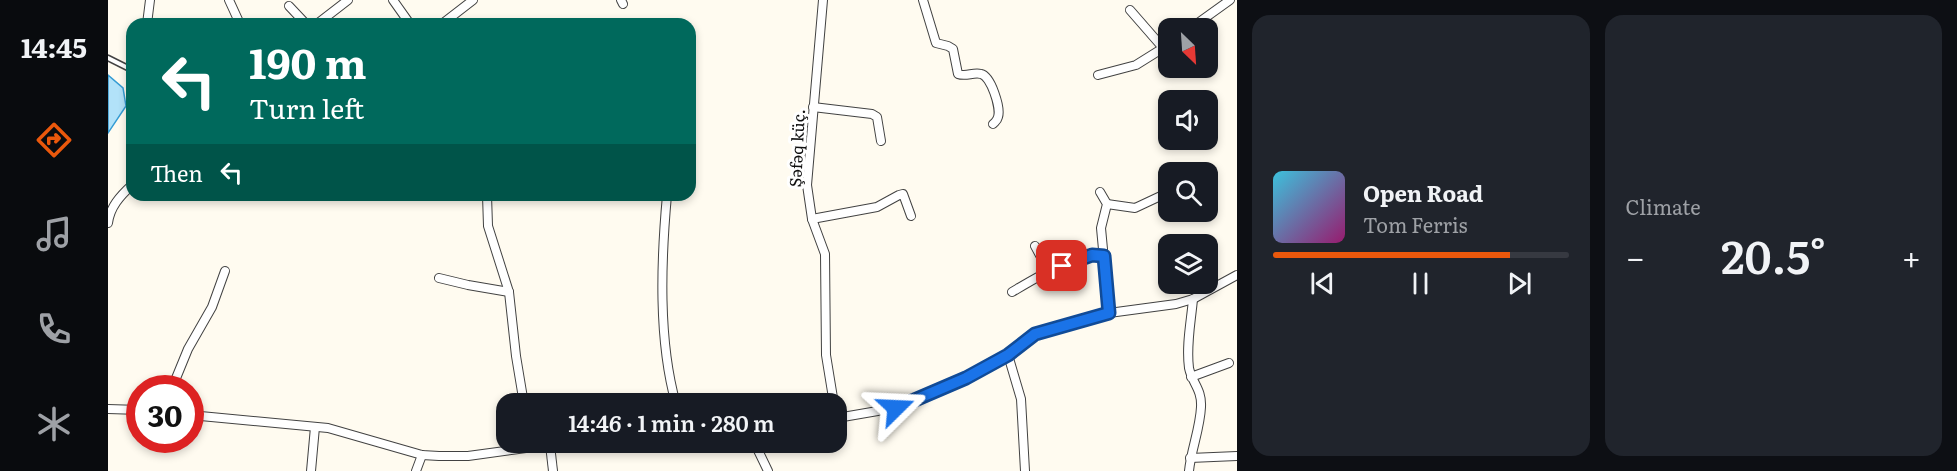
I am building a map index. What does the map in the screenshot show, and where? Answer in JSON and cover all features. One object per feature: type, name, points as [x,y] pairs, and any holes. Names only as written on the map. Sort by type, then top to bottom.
[{"type":"street","points":[[148,18],[150,0]]},
{"type":"street","points":[[229,0],[237,18]]},
{"type":"street","points":[[325,18],[348,0]]},
{"type":"street","points":[[393,0],[406,18]]},
{"type":"street","points":[[450,18],[473,0]]},
{"type":"street","name":"Şəfəq küç.","points":[[823,0],[807,185],[812,219],[825,254],[826,355],[832,393]]},
{"type":"street","points":[[923,0],[933,37],[936,43],[953,49],[958,74],[962,76],[981,74],[986,76],[990,83],[999,113],[998,119],[993,124]]},
{"type":"street","points":[[1205,18],[1230,0]]},
{"type":"street","points":[[289,6],[300,18]]},
{"type":"street","points":[[1130,10],[1158,39]]},
{"type":"street","points":[[1098,75],[1136,65],[1158,52]]},
{"type":"street","points":[[813,107],[872,114],[876,117],[881,141]]},
{"type":"street","points":[[108,223],[109,213],[114,204],[126,191]]},
{"type":"street","points":[[1100,192],[1107,204],[1101,228],[1109,313]]},
{"type":"street","points":[[812,219],[877,207],[903,194],[911,216]]},
{"type":"street","points":[[1107,204],[1135,208],[1158,197]]},
{"type":"street","points":[[487,201],[488,226],[509,292],[522,393]]},
{"type":"street","points":[[666,201],[664,223],[664,297],[668,367],[674,393]]},
{"type":"street","points":[[1035,246],[1048,272]]},
{"type":"street","points":[[1012,292],[1048,272],[1092,255],[1104,256]]},
{"type":"street","points":[[177,375],[188,350],[212,307],[225,271]]},
{"type":"street","points":[[847,417],[896,408],[940,391],[1008,355],[1035,334],[1109,313],[1176,304],[1193,299],[1237,275]]},
{"type":"street","points":[[439,278],[509,292]]},
{"type":"street","points":[[1189,471],[1201,405],[1197,383],[1191,376],[1188,343],[1193,299]]},
{"type":"street","points":[[1008,355],[1021,399],[1025,471]]},
{"type":"street","points":[[1191,376],[1229,363]]},
{"type":"street","points":[[108,409],[126,410]]},
{"type":"street","points":[[204,417],[315,427],[422,454],[460,456],[496,450]]},
{"type":"street","points":[[310,471],[315,427]]},
{"type":"street","points":[[551,453],[553,471]]},
{"type":"street","points":[[759,453],[768,471]]},
{"type":"street","points":[[416,471],[422,454]]},
{"type":"street","points":[[1190,458],[1237,456]]},
{"type":"lane","points":[[108,58],[126,67]]},
{"type":"water","points":[[108,75],[123,88],[126,106],[108,133]]},
{"type":"route","points":[[896,408],[966,378],[1008,355],[1035,334],[1109,313],[1104,256],[1092,255],[1062,266]]}]
